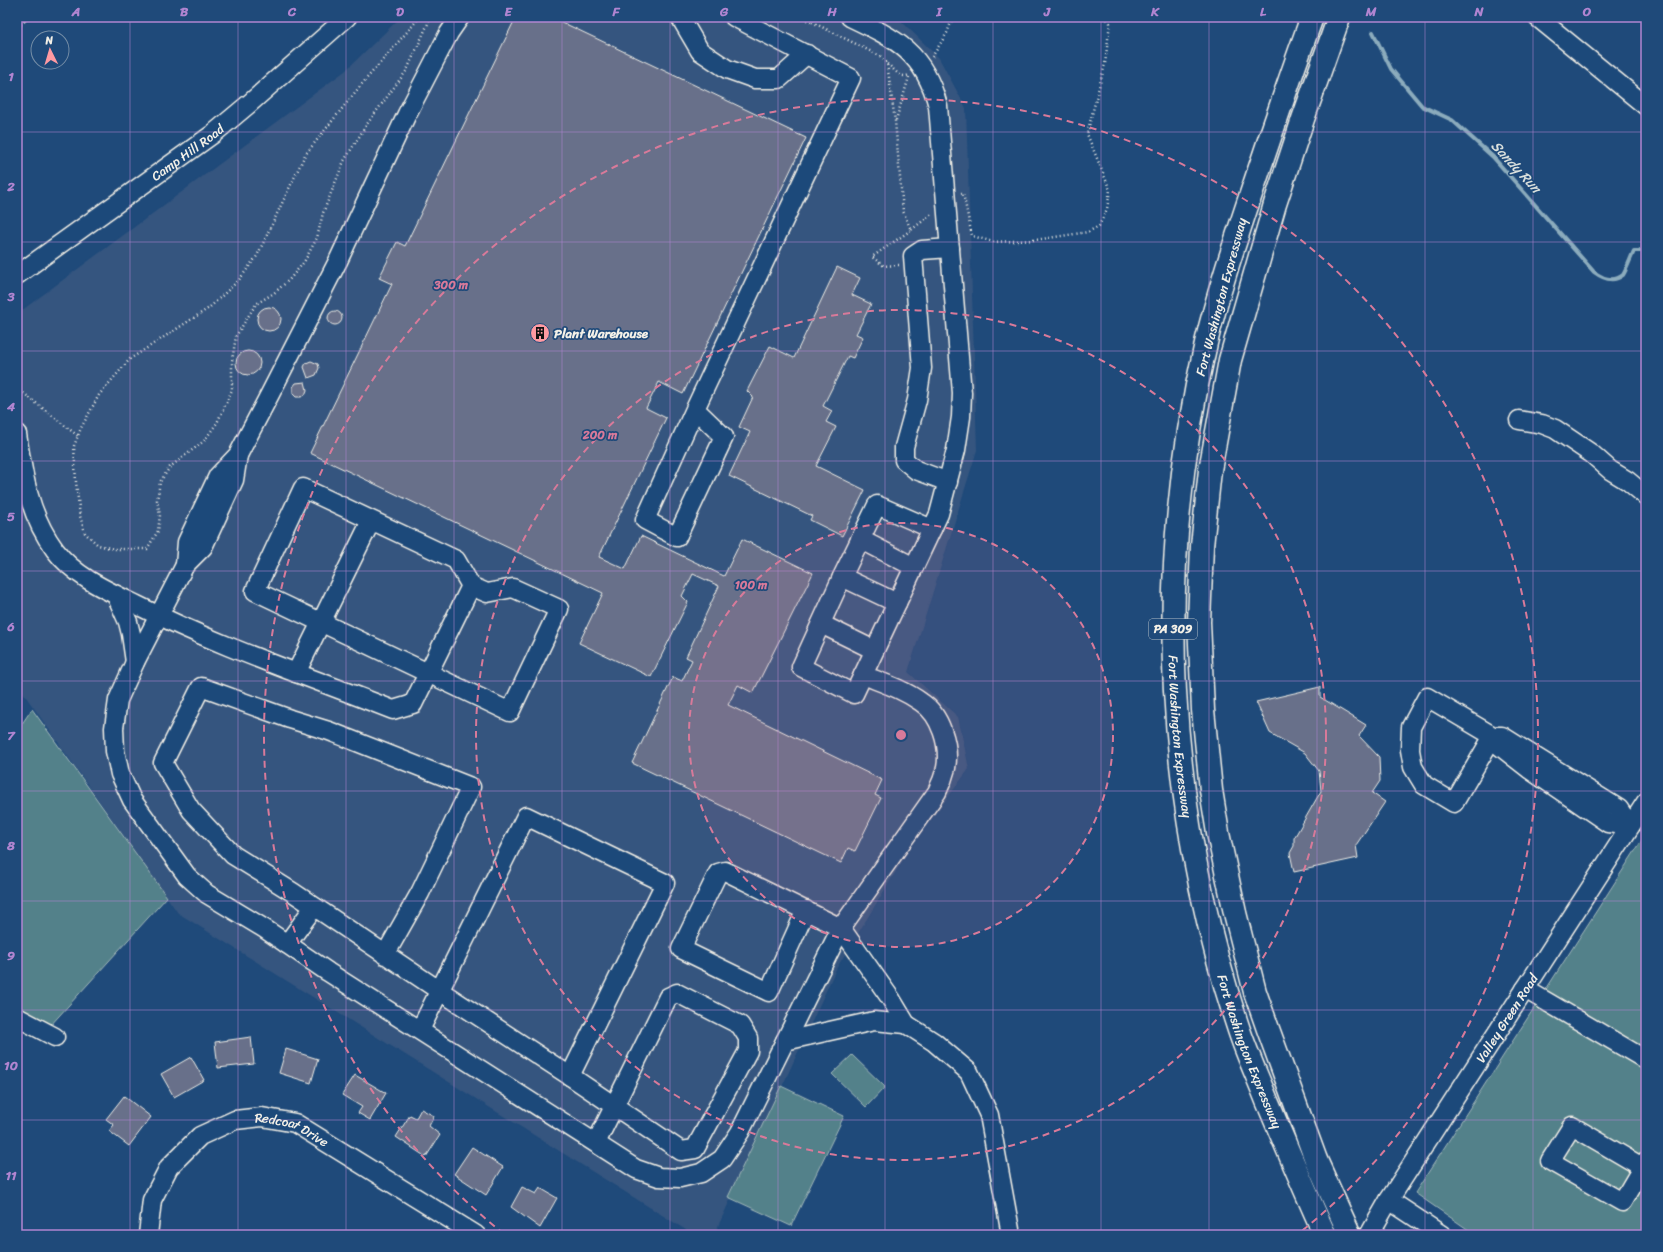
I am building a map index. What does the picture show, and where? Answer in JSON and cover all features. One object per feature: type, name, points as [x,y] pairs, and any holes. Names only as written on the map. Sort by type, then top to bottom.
[{"type":"highway","name":"Fort Washington Expressway","points":[[1312,17],[1280,103],[1229,259],[1207,341],[1195,401],[1180,497],[1173,629],[1176,717],[1187,816],[1198,876],[1216,951],[1240,1034],[1325,1235]]},
{"type":"highway","name":"Fort Washington Expressway","points":[[1339,17],[1302,119],[1275,204],[1230,360],[1210,470],[1202,546],[1199,622],[1203,710],[1211,790],[1218,833],[1235,913],[1256,992],[1280,1062],[1316,1160],[1350,1235]]},
{"type":"street","name":"Camp Hill Road","points":[[17,275],[213,134],[347,17]]},
{"type":"street","points":[[460,17],[449,33],[408,114],[338,261],[238,455],[234,480],[203,547],[185,565],[134,662],[118,700],[114,728],[115,751],[120,774],[132,800],[187,876],[207,894],[636,1169],[659,1176],[680,1178],[701,1173],[722,1159],[740,1132],[841,928],[937,792],[943,779],[946,761],[945,741],[934,714],[923,703],[904,691],[863,675]]},
{"type":"street","points":[[680,17],[700,50],[727,69],[755,79],[779,79],[806,54]]},
{"type":"street","points":[[695,409],[724,437],[677,537],[645,520],[695,409],[851,78],[734,17]]},
{"type":"street","points":[[850,17],[893,38],[907,49],[921,66],[929,80],[938,106],[962,393],[961,417],[956,450],[939,514],[932,529],[897,603],[874,650],[854,694],[800,667],[877,506],[932,529]]},
{"type":"street","points":[[1537,17],[1646,106]]},
{"type":"street","points":[[948,482],[916,470],[904,460],[904,447],[917,400],[922,368],[913,256],[922,250],[950,248]]},
{"type":"street","points":[[1519,420],[1542,424],[1555,429],[1592,454],[1610,470],[1628,481],[1646,496]]},
{"type":"street","points":[[17,434],[23,477],[42,530],[56,551],[75,572],[197,634],[393,710],[413,704],[471,586]]},
{"type":"street","points":[[303,488],[372,521],[456,560],[471,586],[487,593],[514,588],[559,610],[510,712],[255,591],[303,488]]},
{"type":"street","points":[[296,673],[372,521]]},
{"type":"street","points":[[860,539],[914,567]]},
{"type":"street","points":[[842,577],[897,603]]},
{"type":"street","points":[[116,594],[128,622],[134,662]]},
{"type":"street","points":[[820,624],[874,650]]},
{"type":"street","points":[[385,955],[420,892],[472,787],[329,731],[290,719],[201,687],[163,763],[192,810],[233,855],[314,907],[385,955],[570,1076],[615,1106],[682,1151],[695,1148],[748,1051],[748,1038],[740,1025],[677,993],[668,997],[615,1106],[596,1143]]},
{"type":"street","points":[[1493,736],[1454,803],[1424,785],[1413,767],[1410,750],[1411,727],[1427,697],[1493,736],[1498,745],[1619,809],[1630,826]]},
{"type":"street","name":"Valley Green Road","points":[[1372,1230],[1389,1200],[1646,802]]},
{"type":"street","points":[[420,1030],[526,816],[665,883],[570,1076]]},
{"type":"street","points":[[806,910],[769,992],[681,949],[718,873],[725,872],[806,910],[841,928],[891,999],[906,1024],[934,1042],[969,1072],[990,1115],[1012,1235]]},
{"type":"street","points":[[287,944],[314,907]]},
{"type":"street","points":[[1525,989],[1646,1060]]},
{"type":"street","points":[[17,1017],[55,1037]]},
{"type":"street","points":[[785,1041],[874,1021],[906,1024]]},
{"type":"street","name":"Redcoat Drive","points":[[148,1235],[152,1200],[169,1167],[200,1136],[235,1120],[262,1117],[295,1123],[476,1235]]},
{"type":"street","points":[[1572,1126],[1644,1164],[1622,1202],[1550,1161],[1572,1126]]},
{"type":"street","points":[[1389,1200],[1442,1235]]},
{"type":"path","points":[[420,17],[361,85],[305,155],[257,256],[238,280],[209,308],[130,359],[99,395],[74,446],[80,516],[85,533],[98,545],[114,548],[147,549],[158,531],[160,515],[157,500],[160,482],[170,467],[204,440],[217,423],[232,390],[232,361],[236,336],[256,304],[274,293],[289,280],[304,262],[317,238],[323,213],[344,161],[367,124],[407,70],[431,17]]},
{"type":"path","points":[[799,17],[880,56],[900,75],[905,77],[910,75]]},
{"type":"path","points":[[812,22],[814,17]]},
{"type":"path","points":[[927,61],[932,57],[941,44],[953,17]]},
{"type":"path","points":[[914,265],[884,266],[872,257],[946,203],[963,193],[972,236],[994,242],[1050,238],[1088,232],[1098,226],[1106,209],[1110,190],[1087,134],[1105,64],[1110,23],[1105,17]]},
{"type":"path","points":[[887,63],[895,121],[903,211],[911,230]]},
{"type":"path","points":[[895,121],[910,75],[914,71]]},
{"type":"path","points":[[17,388],[78,436]]},
{"type":"shaded area","points":[[401,17],[897,17],[939,58],[966,108],[977,450],[908,672],[958,717],[969,769],[914,842],[836,969],[714,1235],[694,1235],[178,913],[17,684],[17,314],[345,71]]},
{"type":"green space","points":[[32,709],[167,897],[49,1027],[17,1006],[17,731]]},
{"type":"green space","points":[[1646,834],[1646,1235],[1476,1235],[1415,1193]]},
{"type":"green space","points":[[852,1055],[885,1087],[866,1107],[832,1074]]},
{"type":"green space","points":[[781,1086],[844,1116],[791,1226],[728,1197]]},
{"type":"building","name":"Plant Warehouse","points":[[516,17],[551,17],[806,138],[683,394],[659,382],[646,408],[666,418],[599,557],[625,569],[641,536],[724,576],[742,539],[813,573],[753,693],[738,685],[728,705],[882,780],[875,795],[881,798],[855,851],[848,848],[841,863],[632,763],[673,677],[682,681],[692,660],[686,657],[719,586],[693,574],[682,596],[688,602],[651,677],[579,643],[603,593],[310,453],[392,284],[379,278],[397,242],[405,246]]},
{"type":"building","points":[[837,267],[860,278],[852,295],[871,304],[856,334],[863,337],[853,358],[848,356],[823,406],[832,411],[826,422],[836,427],[816,466],[865,490],[842,536],[810,520],[812,516],[729,476],[750,432],[739,427],[753,397],[747,391],[770,346],[794,358]]},
{"type":"building","points":[[269,307],[274,308],[280,314],[280,324],[274,330],[269,331],[264,330],[258,324],[257,319],[258,314],[264,308]]},
{"type":"building","points":[[332,311],[338,311],[342,315],[342,321],[338,325],[332,325],[328,321],[328,315]]},
{"type":"building","points":[[248,351],[253,352],[259,358],[259,368],[253,374],[248,375],[243,374],[237,368],[236,363],[237,358],[243,352]]},
{"type":"building","points":[[311,361],[318,364],[319,368],[316,375],[308,378],[304,367],[306,363]]},
{"type":"building","points":[[305,382],[307,390],[305,395],[296,397],[293,394],[293,387],[296,383]]},
{"type":"building","points":[[1320,687],[1320,697],[1366,725],[1359,736],[1379,757],[1380,781],[1372,793],[1385,802],[1356,845],[1358,858],[1294,872],[1290,853],[1294,846],[1294,838],[1321,791],[1319,771],[1305,753],[1270,733],[1256,702]]},
{"type":"building","points":[[251,1037],[254,1064],[218,1068],[215,1042]]},
{"type":"building","points":[[286,1049],[318,1059],[311,1083],[279,1073]]},
{"type":"building","points":[[191,1057],[204,1080],[174,1097],[161,1074]]},
{"type":"building","points":[[355,1075],[386,1093],[370,1120],[358,1113],[362,1107],[342,1095]]},
{"type":"building","points":[[124,1096],[151,1117],[129,1146],[109,1131],[114,1125],[106,1119]]},
{"type":"building","points":[[421,1109],[434,1116],[429,1126],[440,1135],[426,1157],[396,1137],[410,1115],[416,1118]]},
{"type":"building","points":[[472,1147],[503,1167],[486,1195],[454,1174]]},
{"type":"building","points":[[522,1187],[536,1194],[540,1188],[557,1198],[540,1228],[511,1207]]},
{"type":"waterway","name":"Sandy Run","points":[[1373,32],[1391,69],[1422,106],[1452,120],[1493,157],[1594,272],[1608,279],[1615,279],[1623,275],[1634,251],[1646,251]]},
{"type":"railway","points":[[17,28],[28,17]]},
{"type":"place","name":"Plant Warehouse","points":[[540,333]]}]
